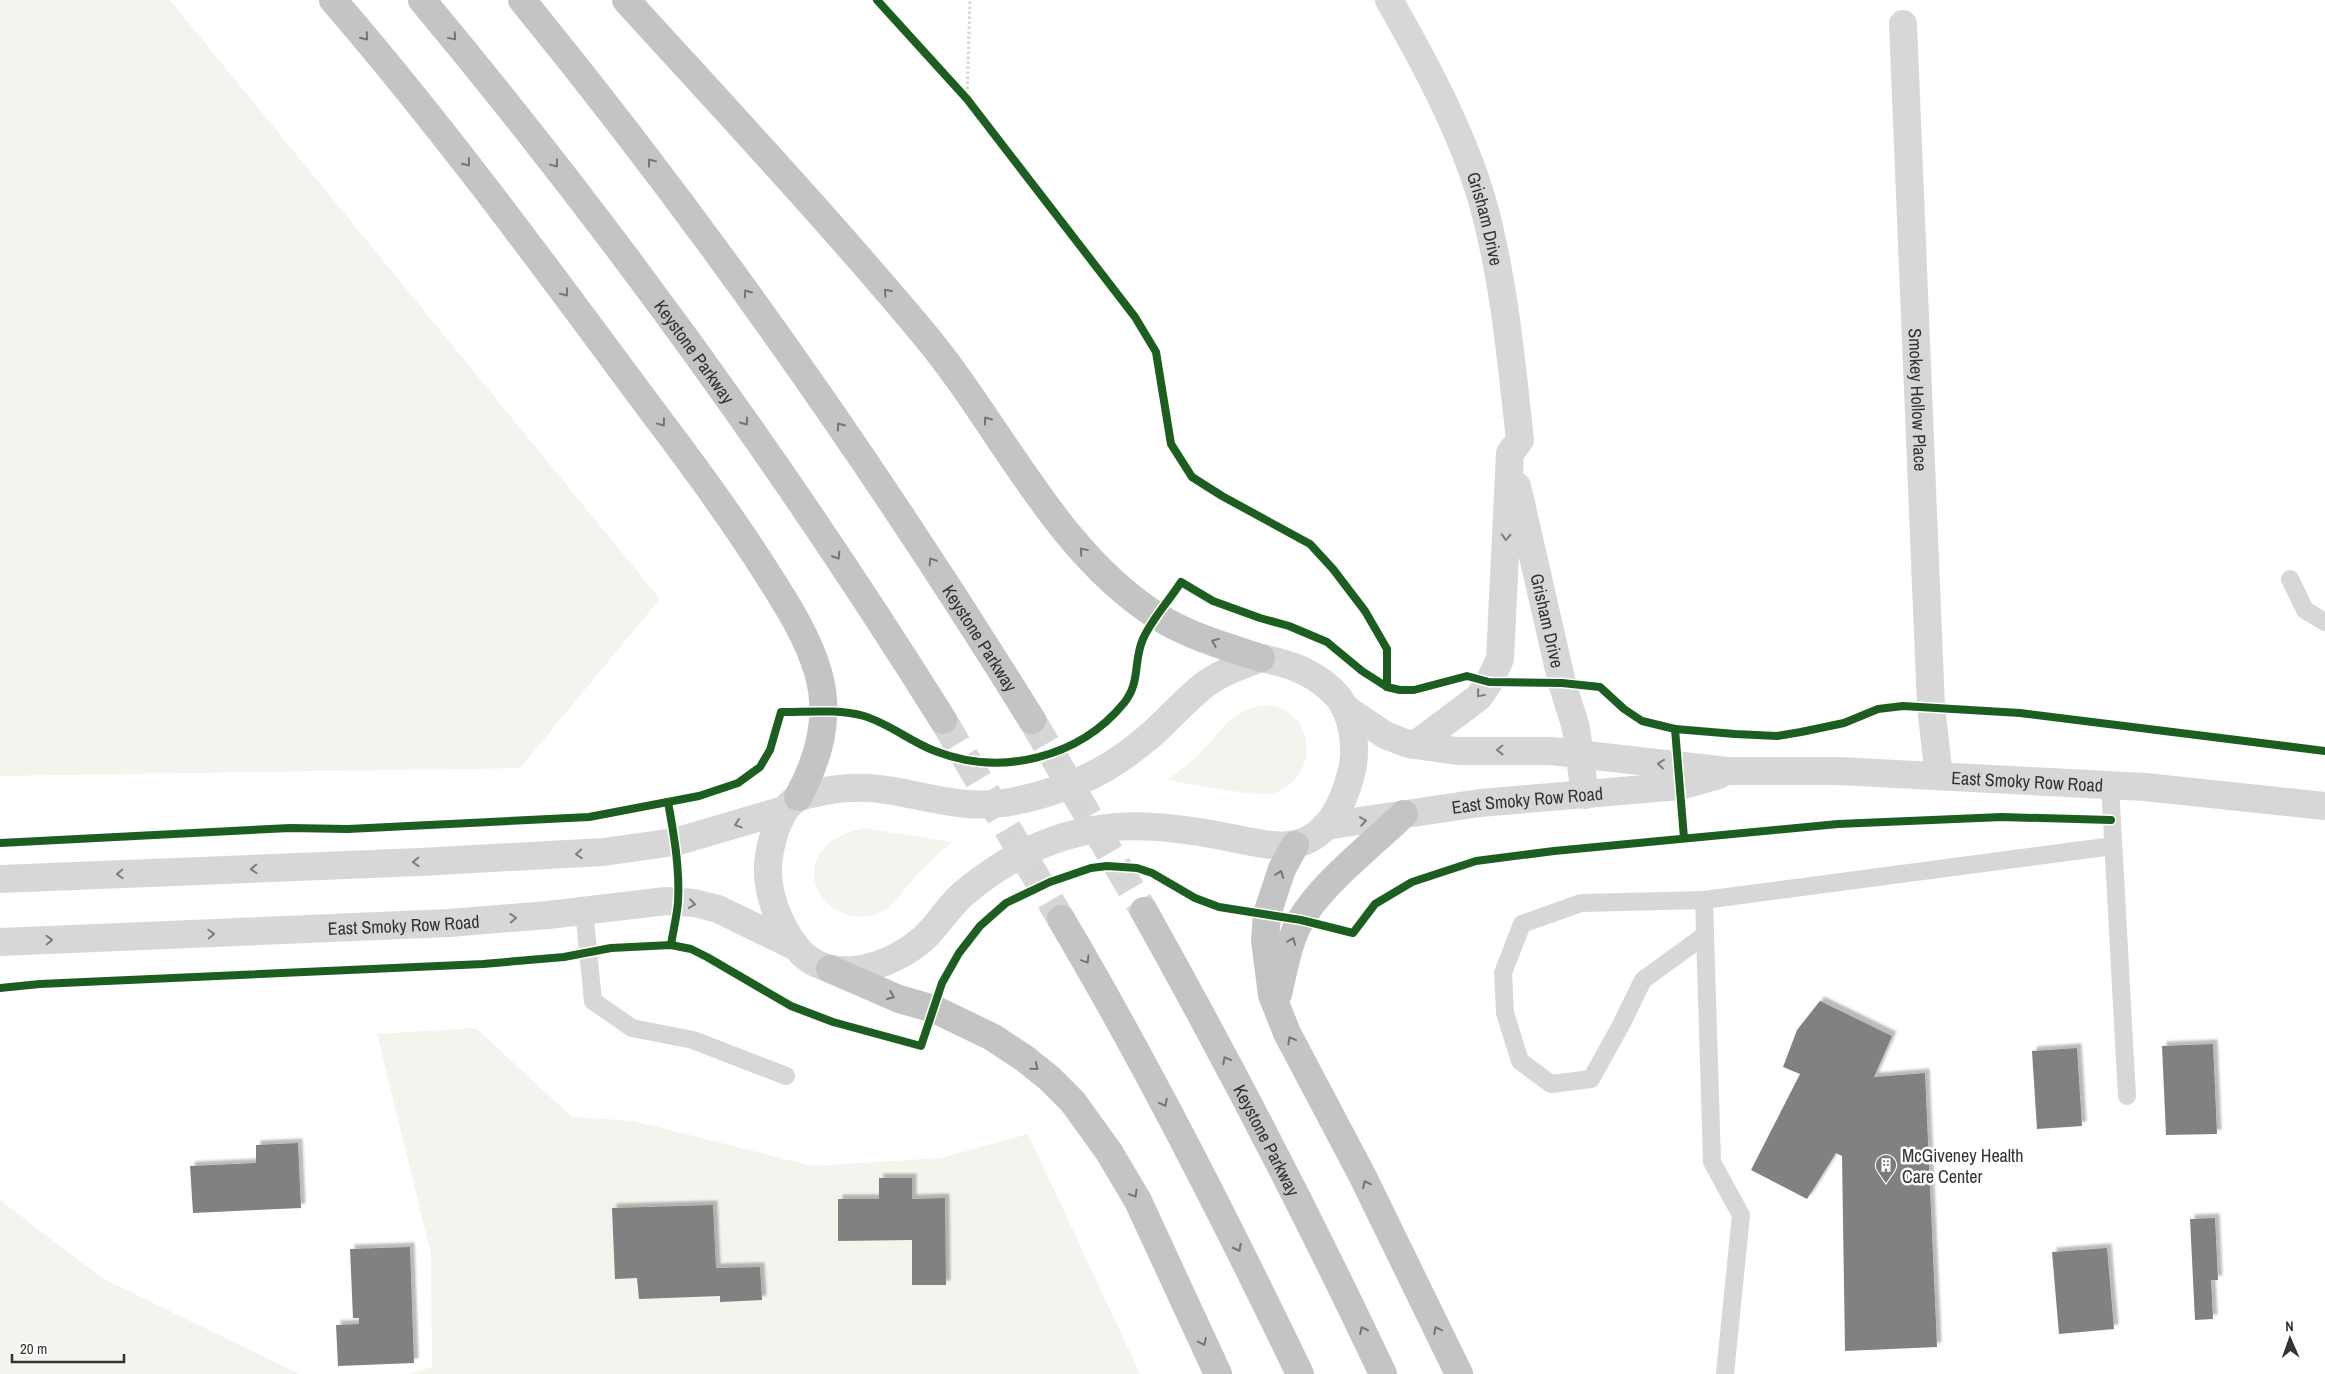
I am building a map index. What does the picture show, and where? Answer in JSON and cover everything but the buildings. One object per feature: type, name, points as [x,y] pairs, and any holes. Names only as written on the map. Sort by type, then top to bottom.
[{"type":"highway","points":[[333,0],[476,174],[735,522],[798,623],[818,673],[824,713],[822,737],[816,757],[791,804]]},
{"type":"highway","name":"Keystone Parkway","points":[[422,0],[547,154],[669,315],[824,535],[943,720]]},
{"type":"highway","name":"Keystone Parkway","points":[[522,0],[650,162],[748,294],[898,510],[961,605],[1032,720]]},
{"type":"highway","points":[[626,0],[927,337],[1062,525],[1093,562],[1129,596],[1158,616],[1220,644],[1261,658]]},
{"type":"highway","points":[[1275,1005],[1290,943],[1301,920],[1324,890],[1404,814]]},
{"type":"highway","points":[[1295,845],[1282,870],[1267,914],[1265,942],[1270,985],[1275,1005],[1287,1033],[1363,1177],[1458,1374]]},
{"type":"highway","name":"Keystone Parkway","points":[[1144,911],[1270,1141],[1329,1259],[1383,1374]]},
{"type":"highway","points":[[1061,918],[1104,991],[1194,1161],[1300,1374]]},
{"type":"highway","points":[[830,969],[899,999],[934,1009],[992,1037],[1036,1068],[1073,1102],[1108,1152],[1138,1201],[1218,1374]]},
{"type":"street","name":"Grisham Drive","points":[[1389,0],[1416,47],[1454,127],[1481,198],[1499,271],[1520,440],[1510,453],[1500,659],[1479,697],[1415,745]]},
{"type":"street","name":"Smokey Hollow Place","points":[[1904,24],[1931,706],[1939,776]]},
{"type":"street","name":"Grisham Drive","points":[[1510,453],[1562,683],[1579,741],[1584,795]]},
{"type":"street","points":[[0,878],[429,862],[603,852],[675,842],[791,804],[840,788],[876,787],[966,804],[1008,803],[1075,783],[1102,770],[1128,755],[1209,682],[1231,669],[1261,658],[1284,663],[1310,674],[1325,684],[1345,708],[1354,742],[1354,762],[1342,801],[1326,826],[1295,845],[1264,844],[1176,828],[1145,825],[1120,826],[1087,831],[1037,847],[1008,861],[960,897],[927,935],[909,950],[875,966],[859,970],[830,969],[815,963],[796,946],[778,916],[768,882],[768,865],[771,844],[791,804]]},
{"type":"street","name":"East Smoky Row Road","points":[[1345,708],[1385,735],[1415,745],[1457,751],[1519,750],[1579,741],[1727,771],[1838,771],[2146,787],[2325,806]]},
{"type":"street","name":"East Smoky Row Road","points":[[1326,826],[1480,803],[1680,786],[1708,779],[1727,771]]},
{"type":"street","name":"East Smoky Row Road","points":[[0,942],[449,923],[656,902],[694,903],[727,913],[796,946]]},
{"type":"lane","points":[[2290,579],[2306,610],[2325,622]]},
{"type":"lane","points":[[2110,785],[2127,1096]]},
{"type":"lane","points":[[1705,935],[1642,980],[1622,1026],[1591,1079],[1551,1084],[1520,1061],[1505,1013],[1503,973],[1522,924],[1581,903],[1704,900],[2113,846]]},
{"type":"lane","points":[[1704,900],[1712,1162],[1741,1215],[1725,1374]]},
{"type":"lane","points":[[584,910],[593,1001],[632,1028],[693,1040],[786,1076]]},
{"type":"path","points":[[967,99],[970,0]]},
{"type":"path","points":[[961,92],[973,107]]},
{"type":"shaded area","points":[[0,0],[170,0],[660,599],[520,768],[0,776]]},
{"type":"shaded area","points":[[1258,706],[1277,707],[1293,716],[1301,727],[1306,739],[1307,752],[1304,765],[1297,777],[1287,787],[1274,793],[1254,794],[1167,780],[1195,758],[1231,719]]},
{"type":"shaded area","points":[[863,828],[952,842],[926,866],[885,910],[864,917],[844,914],[828,904],[818,889],[814,872],[819,855],[835,839]]},
{"type":"shaded area","points":[[476,1028],[572,1117],[634,1121],[812,1166],[941,1158],[1028,1134],[1140,1374],[409,1374],[432,1367],[431,1254],[377,1034]]},
{"type":"shaded area","points":[[0,1200],[102,1278],[299,1374],[0,1374]]},
{"type":"tunnel","points":[[943,720],[1061,919]]},
{"type":"tunnel","points":[[1032,720],[1144,911]]},
{"type":"cycle path","points":[[877,0],[967,99],[1135,317],[1156,352],[1171,444],[1192,477],[1222,496],[1310,544],[1333,569],[1365,611],[1387,649],[1387,687]]},
{"type":"cycle path","points":[[0,843],[290,828],[348,829],[589,817],[699,796],[738,783],[760,767],[770,750],[781,712],[833,712],[864,716],[874,719],[926,747],[960,759],[1012,762],[1037,757],[1062,749],[1085,737],[1106,722],[1124,703],[1133,687],[1138,655],[1143,639],[1151,624],[1181,582],[1213,601],[1289,626],[1327,642],[1362,671],[1387,687],[1400,690],[1414,690],[1467,676],[1489,682],[1562,683],[1600,687],[1624,709],[1642,721],[1675,729],[1735,734],[1777,736],[1844,723],[1878,709],[1903,706],[2020,713],[2325,751]]},
{"type":"cycle path","points":[[1675,729],[1684,838]]},
{"type":"cycle path","points":[[668,802],[678,877],[677,907],[671,945]]},
{"type":"cycle path","points":[[0,988],[40,984],[483,964],[564,957],[611,948],[671,945],[691,949],[707,957],[791,1006],[833,1022],[921,1046],[942,983],[959,953],[980,926],[1006,903],[1050,882],[1091,868],[1107,866],[1137,868],[1152,873],[1195,898],[1219,907],[1301,920],[1353,933],[1375,904],[1412,882],[1476,861],[1554,851],[1838,824],[2002,817],[2111,820]]},
{"type":"place","name":"McGiveney Health Care Center","points":[[1886,1184]]}]
